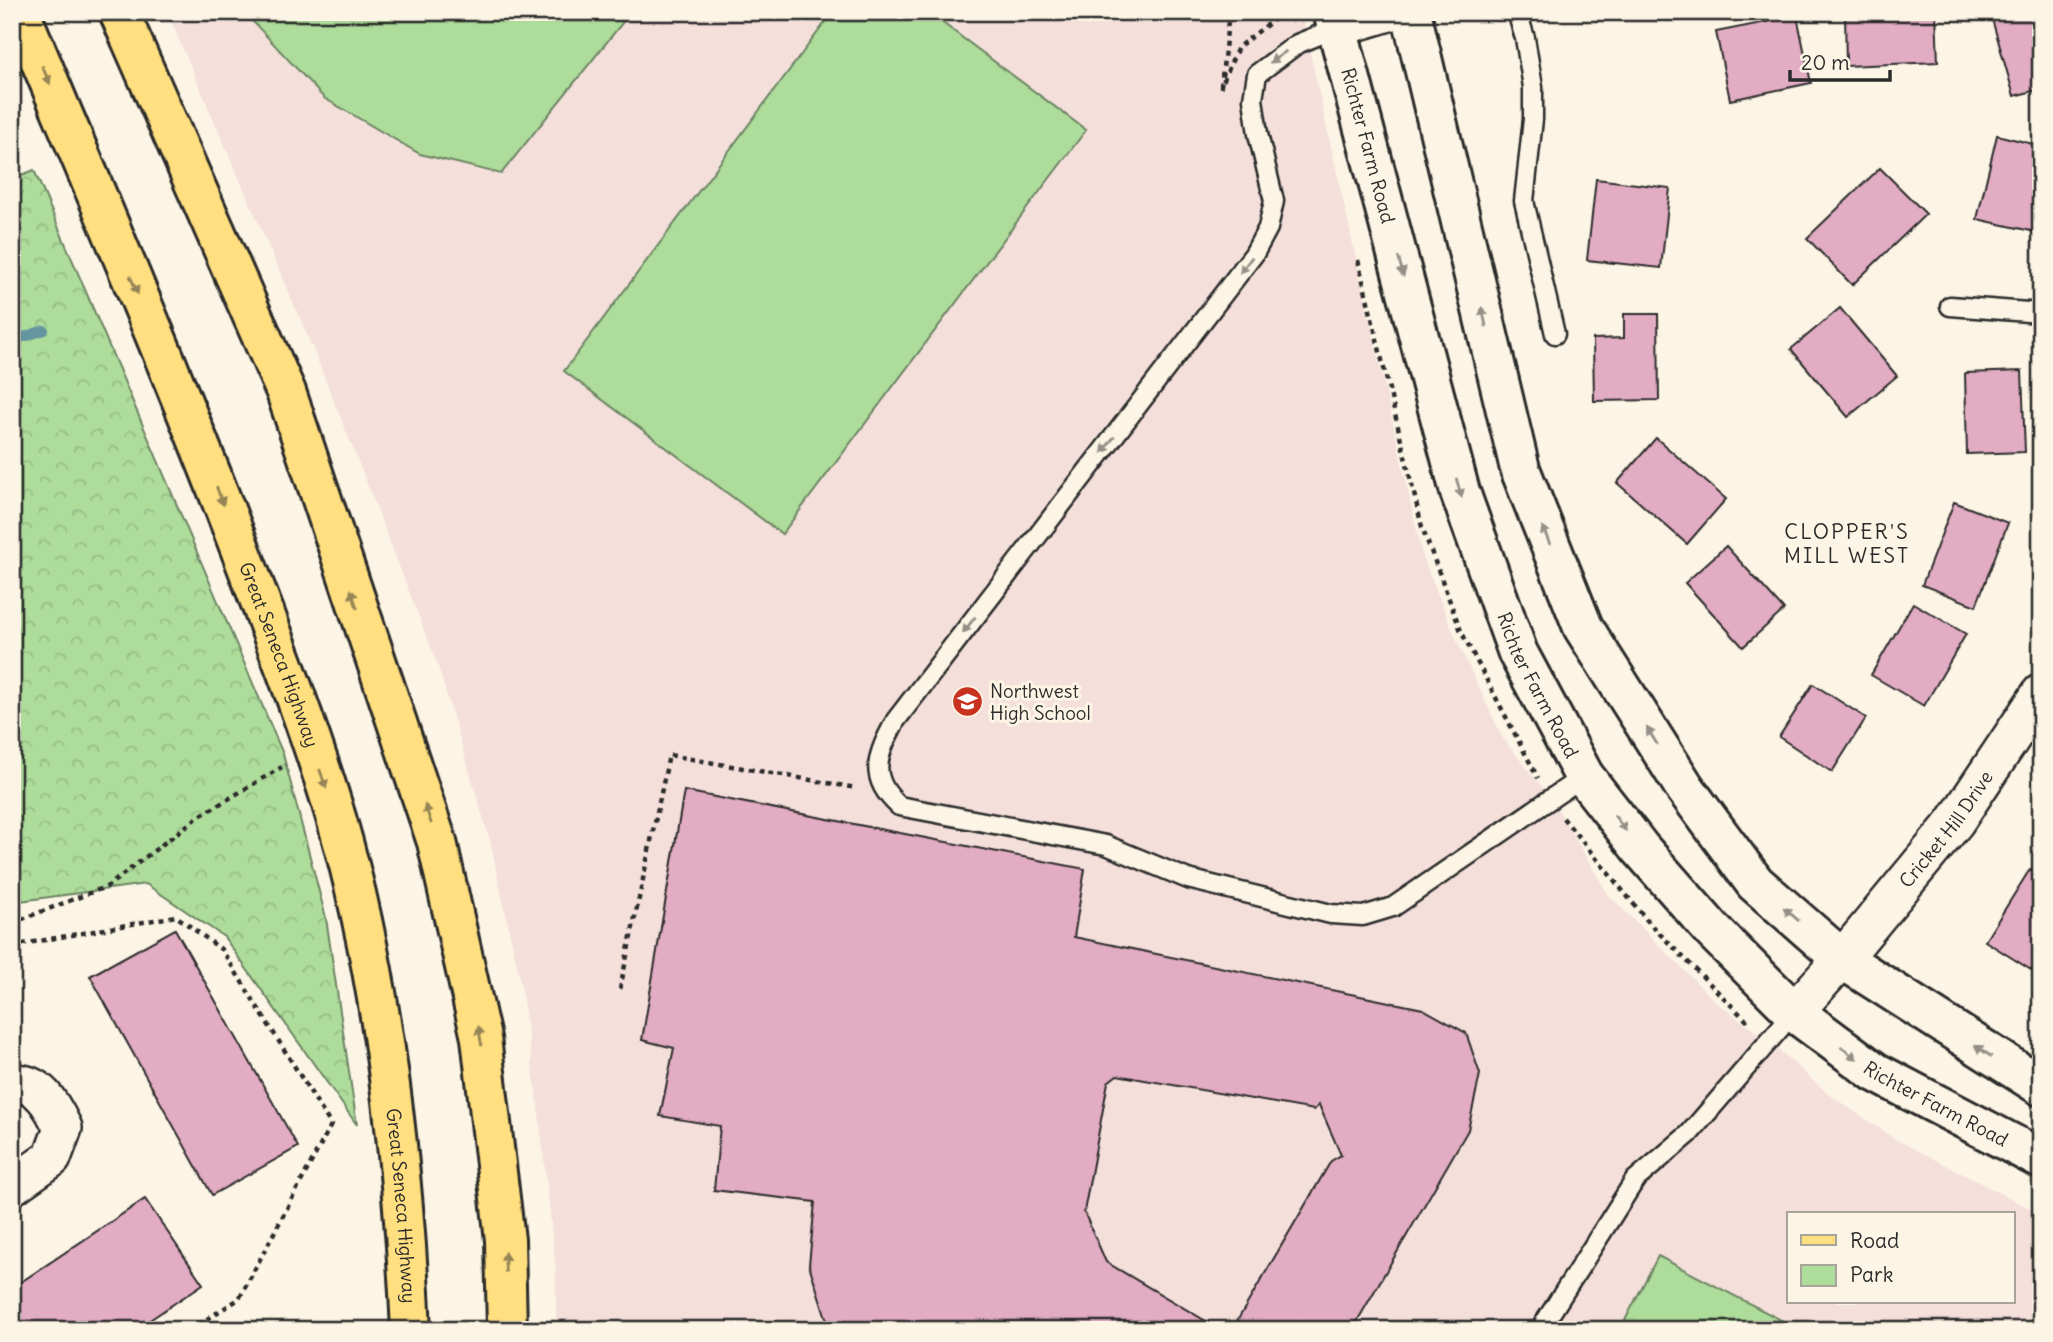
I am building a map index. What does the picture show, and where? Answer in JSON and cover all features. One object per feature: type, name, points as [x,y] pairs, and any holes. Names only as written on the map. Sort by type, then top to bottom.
[{"type":"main road","name":"Great Seneca Highway","points":[[20,12],[195,429],[278,648],[337,822],[378,1000],[407,1248],[411,1330]]},
{"type":"main road","points":[[119,12],[286,392],[437,842],[481,1038],[505,1240],[507,1330]]},
{"type":"main road","points":[[1411,12],[1520,469],[1583,627],[1685,788],[1755,883],[1842,960],[2041,1086]]},
{"type":"main road","name":"Richter Farm Road","points":[[1336,20],[1460,492],[1518,653],[1584,776],[1640,848],[1712,930],[1794,1012],[1875,1072],[2041,1159]]},
{"type":"street","points":[[1336,20],[1389,12]]},
{"type":"street","name":"Cricket Hill Drive","points":[[1794,1012],[1842,960],[1955,822],[2041,693]]},
{"type":"street","points":[[12,1083],[24,1083],[48,1098],[63,1128],[52,1158],[12,1186]]},
{"type":"lane","points":[[1517,12],[1525,38],[1533,87],[1533,119],[1524,201],[1555,334]]},
{"type":"lane","points":[[1336,20],[1297,44],[1257,74],[1253,99],[1258,134],[1274,201],[1268,228],[1239,274],[896,720],[881,748],[877,775],[884,793],[899,806],[1106,845],[1188,879],[1331,914],[1363,916],[1393,907],[1584,776]]},
{"type":"lane","points":[[1950,306],[2041,313]]},
{"type":"lane","points":[[1540,1330],[1635,1180],[1689,1134],[1794,1012]]},
{"type":"path","points":[[1229,12],[1221,86],[1238,47],[1284,12]]},
{"type":"path","points":[[620,989],[669,755],[884,793]]},
{"type":"path","points":[[12,923],[108,886],[198,817],[292,761]]},
{"type":"path","points":[[12,946],[176,916],[222,950],[331,1125],[239,1300],[189,1330]]},
{"type":"shaded area","name":"Northwest High School","points":[[167,12],[1301,12],[1423,558],[1457,641],[1502,737],[1551,798],[1608,894],[1717,1003],[1769,1041],[1827,1093],[1895,1139],[2041,1214],[2041,1330],[556,1330],[556,1270],[539,1114],[521,985],[490,841],[438,666],[311,344]]},
{"type":"green space","points":[[244,12],[631,12],[501,174],[420,154],[324,98]]},
{"type":"green space","points":[[833,12],[928,12],[1086,130],[782,534],[564,371]]},
{"type":"green space","points":[[34,170],[283,754],[326,918],[357,1125],[224,937],[146,884],[12,902],[12,179]]},
{"type":"green space","points":[[1658,1256],[1800,1330],[1620,1330]]},
{"type":"building","points":[[1845,12],[1936,12],[1938,62],[1846,66]]},
{"type":"building","points":[[1990,12],[2041,12],[2041,89],[2014,96]]},
{"type":"building","points":[[1797,16],[1811,83],[1730,100],[1716,32]]},
{"type":"building","points":[[1997,135],[2041,146],[2040,233],[1977,219]]},
{"type":"building","points":[[1880,168],[1926,214],[1852,285],[1807,238]]},
{"type":"building","points":[[1596,179],[1670,188],[1661,268],[1587,260]]},
{"type":"building","points":[[1840,308],[1897,376],[1848,417],[1791,349]]},
{"type":"building","points":[[1624,314],[1658,314],[1659,400],[1594,401],[1593,339],[1624,338]]},
{"type":"building","points":[[2022,371],[2025,452],[1967,454],[1965,373]]},
{"type":"building","points":[[1656,438],[1726,499],[1687,544],[1617,483]]},
{"type":"building","points":[[1954,502],[2008,523],[1976,606],[1922,585]]},
{"type":"building","points":[[1726,546],[1784,610],[1743,647],[1685,583]]},
{"type":"building","points":[[1913,603],[1966,634],[1924,706],[1871,675]]},
{"type":"building","points":[[1813,684],[1866,718],[1832,772],[1779,737]]},
{"type":"building","points":[[684,791],[1085,869],[1074,937],[1423,1009],[1466,1033],[1480,1074],[1468,1130],[1352,1330],[1225,1330],[1233,1328],[1331,1161],[1341,1155],[1319,1105],[1314,1110],[1117,1075],[1108,1082],[1084,1212],[1106,1262],[1221,1330],[830,1330],[809,1265],[815,1202],[714,1190],[720,1126],[660,1116],[674,1048],[642,1040]]},
{"type":"building","points":[[2030,869],[2041,875],[2039,975],[1985,941]]},
{"type":"building","points":[[175,929],[298,1147],[212,1195],[90,976]]},
{"type":"building","points":[[145,1199],[203,1284],[135,1330],[12,1330],[12,1288]]},
{"type":"waterway","points":[[12,341],[44,330]]},
{"type":"place","name":"Northwest High School","points":[[967,702]]},
{"type":"district","name":"CLOPPER'S MILL WEST","points":[[1847,544]]}]
